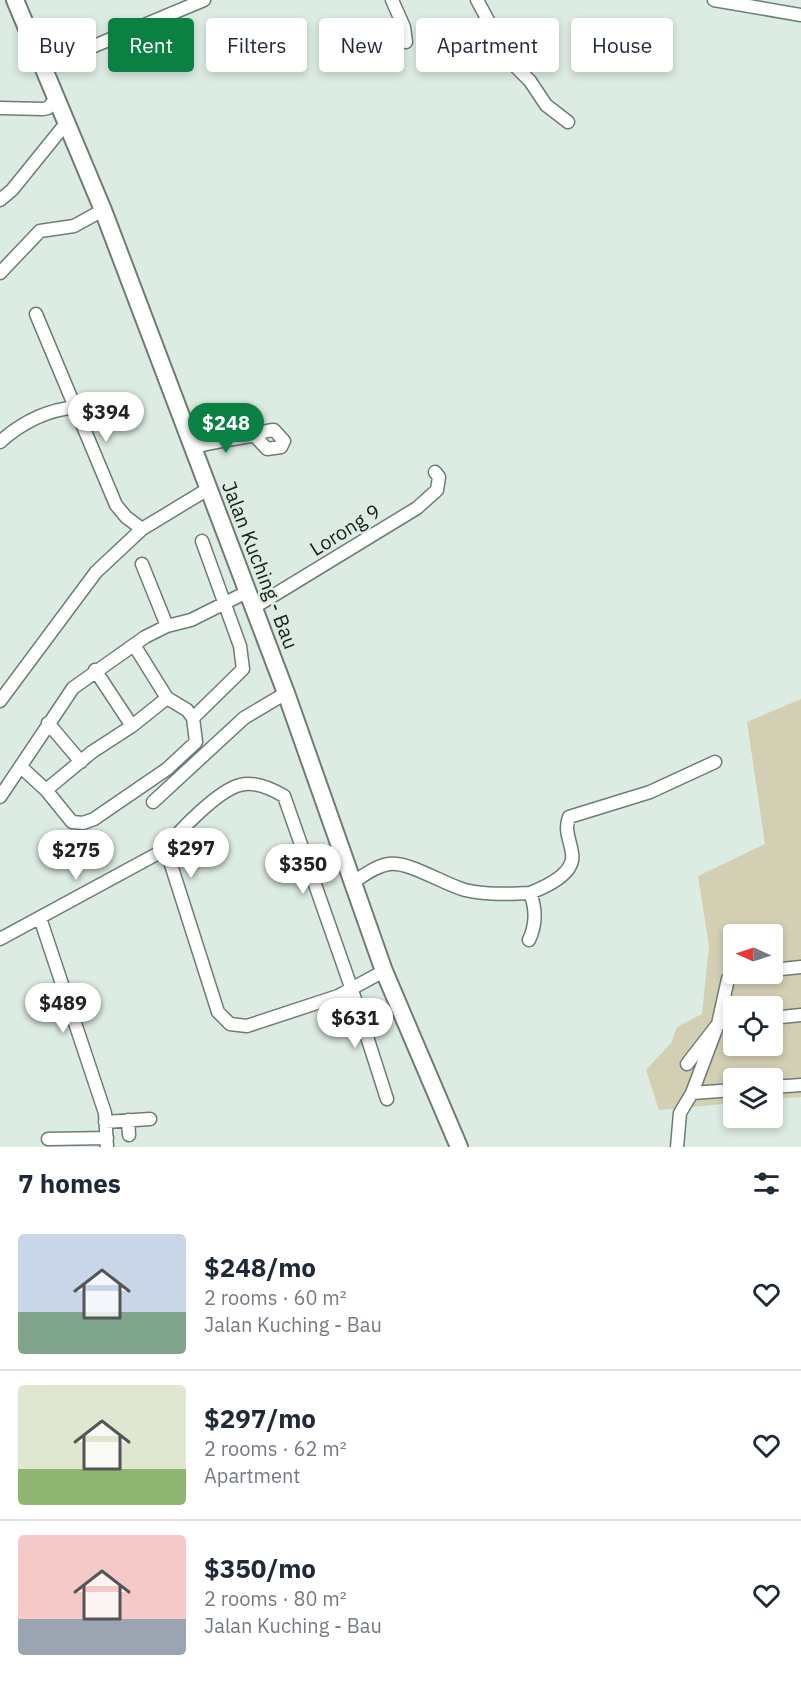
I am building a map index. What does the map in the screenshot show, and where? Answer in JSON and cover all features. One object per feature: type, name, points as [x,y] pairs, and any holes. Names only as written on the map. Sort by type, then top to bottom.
[{"type":"main road","name":"Jalan Kuching - Bau","points":[[15,0],[23,18]]},
{"type":"main road","name":"Jalan Kuching - Bau","points":[[46,72],[103,210],[194,447],[286,693],[384,971],[455,1146]]},
{"type":"street","points":[[96,45],[204,0]]},
{"type":"street","points":[[392,0],[404,27],[406,42]]},
{"type":"street","points":[[477,0],[486,18]]},
{"type":"street","points":[[714,0],[801,15]]},
{"type":"street","points":[[521,72],[546,105],[568,122]]},
{"type":"street","points":[[0,108],[43,109],[48,108],[57,98]]},
{"type":"street","points":[[0,200],[12,190],[67,122]]},
{"type":"street","points":[[0,273],[40,231],[74,226],[103,210]]},
{"type":"street","points":[[36,314],[116,505],[126,517],[142,529]]},
{"type":"street","points":[[0,442],[24,423],[42,415],[76,407]]},
{"type":"street","points":[[194,447],[226,438],[254,435]]},
{"type":"street","name":"Lorong 9","points":[[253,608],[417,508],[437,490],[439,477],[435,472]]},
{"type":"street","points":[[0,700],[96,572],[142,529],[208,489]]},
{"type":"street","points":[[193,718],[243,669],[243,658],[202,541]]},
{"type":"street","points":[[142,564],[167,626]]},
{"type":"street","points":[[0,797],[73,688],[95,670],[167,626],[191,620],[247,592]]},
{"type":"street","points":[[21,767],[46,790],[72,822],[83,823],[94,819],[167,769],[196,741],[193,718],[187,710],[167,699],[134,645]]},
{"type":"street","points":[[95,670],[132,726]]},
{"type":"street","points":[[153,801],[244,718],[286,693]]},
{"type":"street","points":[[46,790],[167,699]]},
{"type":"street","points":[[48,723],[81,762]]},
{"type":"street","points":[[352,883],[378,868],[391,864],[407,866],[465,890],[507,894],[530,893],[551,885],[572,864],[573,856],[565,828],[569,817],[650,792],[715,762]]},
{"type":"street","points":[[0,939],[166,849],[173,838],[227,790],[242,784],[270,788],[284,796],[352,990],[387,1099]]},
{"type":"street","points":[[166,849],[218,1012],[230,1024],[247,1026],[352,990],[384,971]]},
{"type":"street","points":[[529,940],[534,930],[530,893]]},
{"type":"street","points":[[40,918],[105,1122],[107,1142],[77,1143],[48,1139]]},
{"type":"street","points":[[783,968],[801,967]]},
{"type":"street","points":[[677,1147],[680,1113],[692,1093],[718,1024],[727,984]]},
{"type":"street","points":[[783,1017],[801,1015]]},
{"type":"street","points":[[687,1064],[718,1024],[723,1023]]},
{"type":"street","points":[[783,1086],[801,1085]]},
{"type":"street","points":[[692,1093],[723,1091]]},
{"type":"street","points":[[105,1122],[150,1119]]},
{"type":"street","points":[[128,1120],[129,1135]]},
{"type":"shaded area","points":[[801,699],[801,1097],[783,1098],[783,1068],[723,1068],[723,1104],[659,1110],[646,1070],[671,1043],[677,1027],[702,1014],[709,946],[698,876],[765,844],[747,722]]}]
